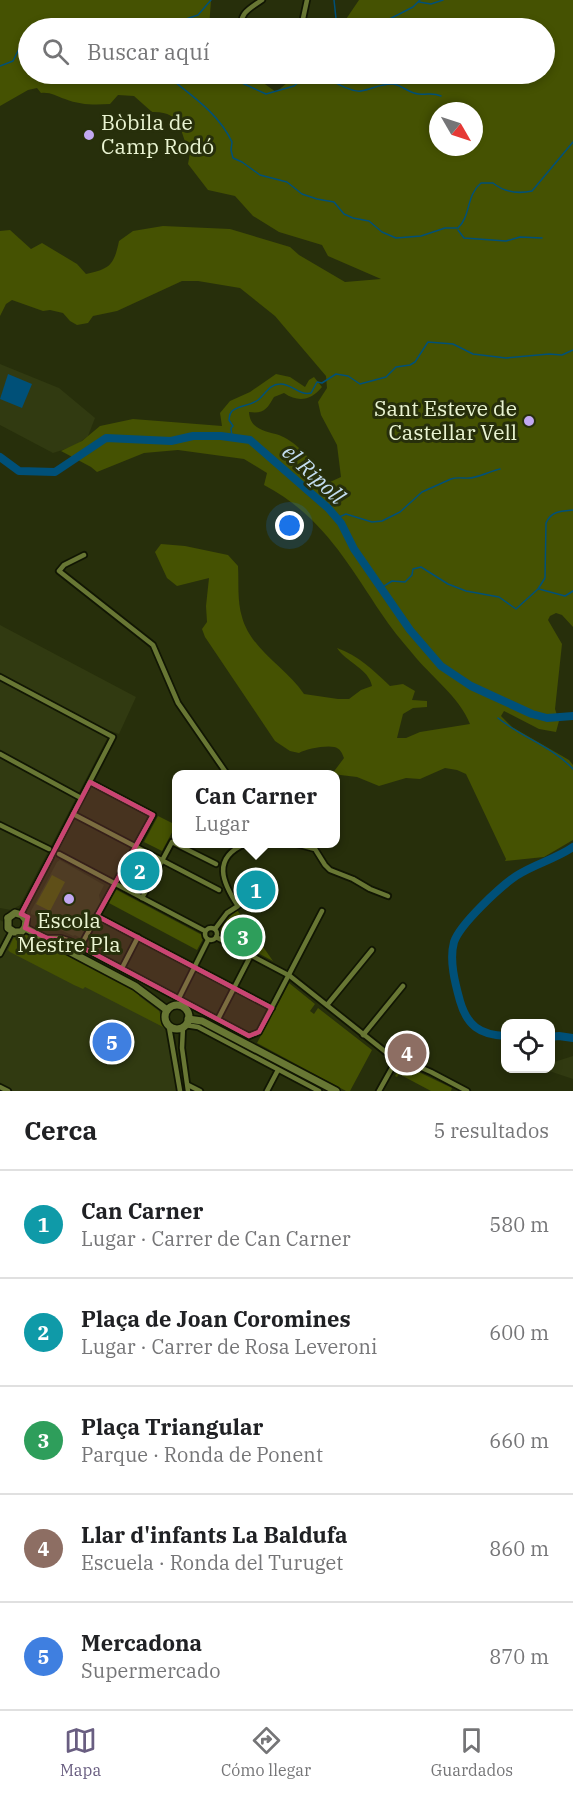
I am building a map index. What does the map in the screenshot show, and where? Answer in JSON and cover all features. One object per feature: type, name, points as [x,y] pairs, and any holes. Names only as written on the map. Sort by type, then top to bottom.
[{"type":"street","points":[[242,18],[262,0]]},
{"type":"street","points":[[303,18],[307,0]]},
{"type":"street","points":[[84,555],[64,565],[59,571],[153,645],[178,703],[224,770]]},
{"type":"street","points":[[0,677],[113,737],[56,847]]},
{"type":"street","points":[[0,754],[81,798]]},
{"type":"street","points":[[80,947],[153,814],[90,782]]},
{"type":"street","points":[[73,814],[219,890]]},
{"type":"street","points":[[0,825],[49,849]]},
{"type":"street","points":[[142,898],[172,842]]},
{"type":"street","points":[[49,849],[52,846],[56,847]]},
{"type":"street","points":[[56,847],[59,849],[59,854]]},
{"type":"street","points":[[184,848],[216,864]]},
{"type":"street","points":[[215,929],[227,913],[237,906],[225,884],[223,870],[229,855],[237,848]]},
{"type":"street","points":[[312,848],[315,849],[330,870],[388,896]]},
{"type":"street","points":[[49,849],[48,854],[51,857]]},
{"type":"street","points":[[59,854],[206,931]]},
{"type":"street","points":[[51,857],[55,858],[59,854]]},
{"type":"street","points":[[21,914],[51,857]]},
{"type":"street","points":[[47,938],[61,938],[80,947],[249,1036],[260,1032],[322,911]]},
{"type":"street","points":[[0,913],[8,918]]},
{"type":"street","points":[[15,913],[21,914],[26,920],[26,928],[17,933],[12,931],[7,924],[8,918],[15,913]]},
{"type":"street","points":[[97,916],[272,1008]]},
{"type":"street","points":[[26,928],[135,986],[167,1010]]},
{"type":"street","points":[[208,940],[204,935],[206,931],[209,928],[215,929]]},
{"type":"street","points":[[215,929],[216,937]]},
{"type":"street","points":[[0,954],[12,931]]},
{"type":"street","points":[[122,968],[138,937]]},
{"type":"street","points":[[208,940],[216,937]]},
{"type":"street","points":[[216,937],[290,976],[377,1047],[467,1091]]},
{"type":"street","points":[[179,998],[208,940]]},
{"type":"street","points":[[327,1005],[372,950]]},
{"type":"street","points":[[218,1019],[251,955]]},
{"type":"street","points":[[363,1035],[403,986]]},
{"type":"street","points":[[180,1091],[170,1027],[165,1020],[167,1010],[175,1005],[188,1012],[182,1048],[188,1088],[200,1091]]},
{"type":"street","points":[[170,1027],[177,1029],[185,1024],[202,1021],[336,1091]]},
{"type":"street","points":[[185,1024],[198,1027],[319,1091]]},
{"type":"street","points":[[379,1091],[398,1058]]},
{"type":"street","points":[[267,1091],[278,1070]]},
{"type":"street","points":[[453,1091],[456,1085]]},
{"type":"street","points":[[0,1087],[8,1091]]},
{"type":"highlighted area","points":[[90,782],[153,815],[97,916],[272,1008],[259,1032],[249,1036],[70,941],[47,938],[25,928],[28,917],[21,914]]},
{"type":"shaded area","points":[[0,0],[211,0],[210,18],[18,18],[18,84],[265,84],[276,92],[286,84],[555,84],[555,18],[347,18],[359,0],[573,0],[573,627],[562,615],[556,613],[548,620],[562,644],[555,709],[559,721],[556,732],[539,729],[504,711],[501,716],[512,727],[569,760],[573,765],[573,840],[544,857],[505,861],[466,774],[445,768],[420,779],[406,778],[379,786],[357,777],[340,775],[340,770],[335,770],[344,758],[341,751],[336,748],[321,747],[299,753],[290,751],[275,741],[205,637],[202,629],[207,622],[209,578],[177,586],[167,578],[155,552],[161,544],[185,546],[228,555],[238,566],[239,604],[247,629],[261,649],[297,684],[304,694],[349,699],[361,690],[372,686],[367,675],[337,648],[359,659],[390,686],[403,684],[415,691],[412,700],[427,701],[427,707],[413,708],[403,714],[397,738],[470,724],[452,695],[419,662],[392,628],[331,541],[302,510],[264,485],[267,473],[244,459],[178,450],[144,453],[97,472],[61,451],[82,441],[100,426],[133,419],[222,426],[220,413],[230,401],[250,392],[276,374],[290,377],[305,387],[314,377],[322,387],[314,395],[300,399],[284,393],[274,397],[267,408],[262,411],[249,412],[250,418],[252,423],[264,431],[282,436],[295,444],[325,479],[330,482],[341,477],[337,445],[321,415],[318,402],[327,388],[326,376],[275,316],[240,288],[198,281],[182,281],[117,311],[93,316],[88,323],[77,325],[63,313],[43,311],[12,300],[6,304],[0,316],[0,231],[10,230],[31,249],[42,243],[77,264],[86,274],[110,265],[119,241],[133,231],[163,226],[230,229],[290,247],[299,255],[345,282],[381,279],[328,256],[322,245],[279,232],[253,216],[235,196],[208,190],[188,164],[190,153],[179,124],[169,115],[152,112],[134,96],[118,95],[110,104],[87,104],[41,93],[37,88],[28,90],[0,106]]},
{"type":"shaded area","points":[[0,364],[59,388],[95,418],[88,436],[75,446],[53,453],[0,425]]},
{"type":"shaded area","points":[[0,625],[136,697],[119,734],[111,731],[20,905],[11,910],[0,908]]},
{"type":"shaded area","points":[[158,816],[172,823],[172,832],[162,851],[144,842]]},
{"type":"shaded area","name":"Escola Mestre Pla","points":[[60,860],[104,885],[99,895],[102,901],[82,939],[31,914]]},
{"type":"shaded area","points":[[52,875],[65,882],[50,911],[36,904]]},
{"type":"shaded area","points":[[115,889],[202,935],[203,939],[197,950],[107,902]]},
{"type":"shaded area","points":[[237,910],[273,961],[220,933],[223,923]]},
{"type":"shaded area","points":[[0,920],[141,994],[159,1008],[171,1041],[178,1091],[0,1091]]},
{"type":"shaded area","points":[[19,935],[30,936],[61,949],[140,994],[139,996],[159,1011],[165,1028],[10,952],[8,950],[13,939]]},
{"type":"shaded area","points":[[289,983],[315,1004],[310,1011],[314,1014],[318,1008],[372,1050],[350,1091],[346,1091],[257,1043]]},
{"type":"shaded area","points":[[573,1056],[573,1079],[555,1073],[555,1062]]},
{"type":"shaded area","points":[[404,1065],[452,1088],[451,1091],[431,1091],[399,1074],[395,1076],[400,1066]]},
{"type":"water","points":[[8,374],[32,384],[22,408],[0,399]]},
{"type":"waterway","points":[[189,18],[198,15],[211,0]]},
{"type":"waterway","points":[[334,0],[336,18]]},
{"type":"waterway","points":[[392,18],[413,7],[420,0]]},
{"type":"waterway","points":[[419,2],[431,4],[443,0]]},
{"type":"waterway","points":[[0,66],[13,61],[18,51]]},
{"type":"waterway","points":[[177,84],[202,104],[226,131],[232,142],[233,158],[260,175],[287,182],[302,194],[334,202],[344,214],[369,221],[382,232],[396,238],[421,236],[445,228],[457,228]]},
{"type":"waterway","points":[[244,84],[266,94],[296,84]]},
{"type":"waterway","points":[[338,84],[357,91],[385,84]]},
{"type":"waterway","points":[[385,84],[393,84]]},
{"type":"waterway","points":[[393,84],[416,94],[441,96]]},
{"type":"waterway","points":[[458,228],[465,218],[473,193],[481,183],[493,183],[511,192],[532,191],[573,142]]},
{"type":"waterway","points":[[458,230],[464,238],[506,241],[520,237],[542,238]]},
{"type":"waterway","points":[[232,437],[231,428],[233,426],[229,420],[232,411],[255,402],[276,384],[288,385],[299,391],[311,393],[317,382],[322,383],[336,374],[348,376],[360,384],[386,377],[396,367],[415,362],[428,342],[453,344],[473,354],[506,358],[562,355],[573,350]]},
{"type":"waterway","name":"el Ripoll","points":[[0,457],[19,471],[55,472],[106,438],[171,441],[193,436],[221,436],[250,440],[328,508],[341,523],[354,549],[410,630],[441,666],[471,686],[532,714],[547,718],[573,716]]},
{"type":"waterway","points":[[337,518],[346,514],[372,522],[382,521],[400,512],[422,492],[451,479],[472,478],[500,469]]},
{"type":"waterway","points":[[381,588],[392,581],[405,582],[412,575],[413,569],[421,567],[448,584],[466,591],[499,597],[516,609],[538,589],[545,578],[548,519],[557,512],[573,510]]},
{"type":"waterway","points":[[539,589],[565,596],[573,591]]},
{"type":"waterway","points":[[498,718],[556,754],[573,769]]},
{"type":"waterway","name":"el Ripoll","points":[[501,1035],[481,1031],[466,1016],[453,972],[454,942],[472,916],[509,881],[573,847]]},
{"type":"waterway","name":"el Ripoll","points":[[555,1036],[573,1038]]},
{"type":"place","name":"Bòbila de Camp Rodó","points":[[89,135]]},
{"type":"place","name":"Sant Esteve de Castellar Vell","points":[[529,421]]},
{"type":"place","name":"Plaça de Joan Coromines","points":[[140,871]]},
{"type":"place","name":"Can Carner","points":[[256,890]]},
{"type":"place","name":"Escola Mestre Pla","points":[[69,899]]},
{"type":"place","name":"Plaça Triangular","points":[[243,937]]},
{"type":"place","name":"Mercadona","points":[[112,1042]]},
{"type":"place","name":"Llar d'infants La Baldufa","points":[[407,1053]]}]
